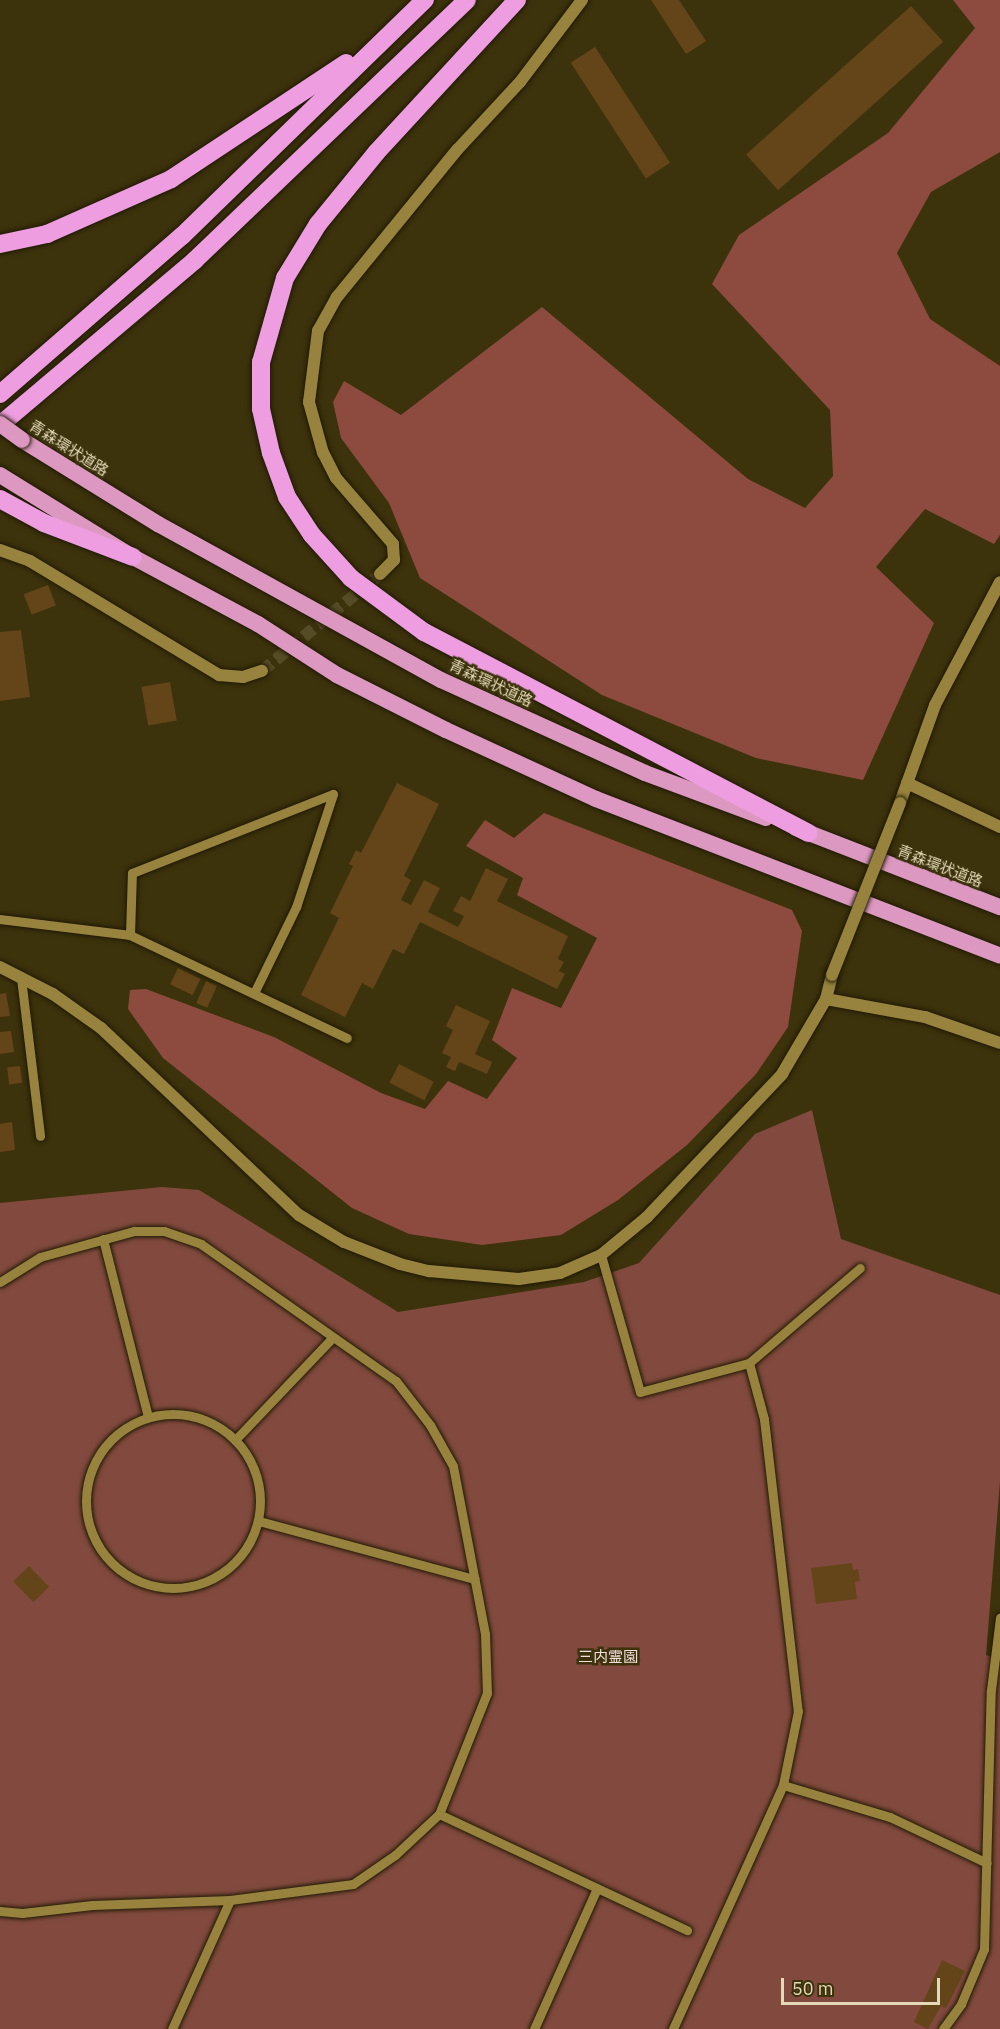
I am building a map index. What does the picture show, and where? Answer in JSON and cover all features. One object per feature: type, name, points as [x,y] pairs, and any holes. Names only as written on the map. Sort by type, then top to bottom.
[{"type":"highway","points":[[0,394],[182,236],[384,37],[425,0]]},
{"type":"highway","points":[[0,425],[195,260],[467,0]]},
{"type":"highway","points":[[517,0],[376,153],[318,224],[285,278],[261,362],[261,409],[271,453],[287,497],[312,535],[351,578],[424,632],[809,833]]},
{"type":"highway","points":[[0,244],[47,234],[171,179],[384,37]]},
{"type":"highway","name":"青森環状道路","points":[[0,425],[158,524],[441,680],[645,773],[809,833],[1000,908]]},
{"type":"highway","points":[[0,475],[133,557],[258,624],[337,675],[446,730],[596,799],[1000,956]]},
{"type":"highway","points":[[0,499],[44,524],[133,557]]},
{"type":"street","points":[[380,574],[394,560],[393,544],[336,478],[323,453],[309,402],[318,331],[337,297],[457,150],[520,82],[582,0]]},
{"type":"street","points":[[0,550],[30,561],[219,675],[243,677],[262,671]]},
{"type":"street","points":[[0,967],[53,994],[101,1028],[299,1215],[344,1242],[429,1271],[519,1279],[560,1273],[601,1255],[647,1217],[782,1074],[826,999],[832,975],[908,783],[935,705],[1000,582]]},
{"type":"street","points":[[908,783],[1000,827]]},
{"type":"street","points":[[826,999],[925,1017],[1000,1043]]},
{"type":"lane","points":[[130,935],[132,873],[333,794],[296,908],[254,993]]},
{"type":"lane","points":[[0,919],[130,935],[347,1038]]},
{"type":"lane","points":[[21,978],[40,1136]]},
{"type":"lane","points":[[0,1282],[40,1257],[134,1231],[164,1231],[201,1244],[396,1381],[430,1425],[453,1466],[485,1634],[487,1693],[439,1814],[395,1855],[353,1884],[230,1900],[92,1905],[22,1913],[0,1911]]},
{"type":"lane","points":[[103,1239],[148,1418]]},
{"type":"lane","points":[[601,1255],[640,1392],[749,1363],[860,1268]]},
{"type":"lane","points":[[235,1440],[332,1338]]},
{"type":"lane","points":[[673,2029],[783,1785],[798,1711],[764,1419],[749,1363]]},
{"type":"lane","points":[[172,1414],[195,1417],[217,1425],[235,1440],[252,1463],[260,1492],[259,1521],[247,1548],[234,1563],[200,1585],[171,1589],[141,1583],[116,1568],[98,1548],[88,1523],[85,1496],[91,1470],[104,1447],[124,1429],[148,1418],[172,1414]]},
{"type":"lane","points":[[259,1521],[474,1579]]},
{"type":"lane","points":[[943,2029],[961,2004],[984,1950],[991,1690],[1000,1618]]},
{"type":"lane","points":[[783,1785],[890,1817],[987,1863]]},
{"type":"lane","points":[[439,1814],[687,1930]]},
{"type":"lane","points":[[534,2029],[597,1888]]},
{"type":"lane","points":[[172,2029],[230,1900]]},
{"type":"green space","name":"三内霊園","points":[[812,1110],[841,1239],[1000,1295],[1000,1481],[986,1655],[1000,1660],[1000,2029],[0,2029],[0,1203],[162,1187],[199,1190],[398,1312],[584,1282],[639,1263],[755,1134]]},
{"type":"shaded area","points":[[953,0],[1000,0],[1000,152],[931,192],[897,253],[930,319],[1000,366],[1000,535],[994,544],[925,509],[876,567],[934,623],[863,780],[756,758],[602,695],[420,578],[389,503],[341,438],[333,402],[344,381],[401,415],[542,307],[748,479],[805,508],[833,476],[830,410],[712,284],[739,235],[888,133],[975,28]]},
{"type":"shaded area","points":[[544,813],[792,910],[802,931],[788,1027],[756,1074],[687,1145],[618,1200],[561,1235],[482,1245],[409,1234],[352,1208],[163,1058],[128,1009],[130,990],[146,989],[274,1037],[381,1093],[425,1109],[448,1081],[487,1099],[517,1058],[492,1040],[512,988],[561,1008],[597,938],[517,895],[523,878],[466,846],[485,820],[514,838]]},
{"type":"building","points":[[651,0],[679,0],[706,41],[686,54]]},
{"type":"building","points":[[911,6],[943,42],[778,190],[746,155]]},
{"type":"building","points":[[595,47],[670,163],[646,179],[571,63]]},
{"type":"building","points":[[48,585],[56,606],[32,615],[24,594]]},
{"type":"building","points":[[21,630],[30,697],[0,701],[0,632]]},
{"type":"building","points":[[170,682],[177,720],[148,725],[141,687]]},
{"type":"building","points":[[397,783],[439,804],[404,876],[411,880],[401,900],[411,905],[424,880],[440,888],[428,912],[458,927],[464,916],[453,911],[461,896],[470,901],[486,868],[508,879],[497,901],[568,936],[558,959],[564,962],[559,971],[565,974],[557,989],[420,922],[404,954],[393,949],[373,989],[362,983],[345,1017],[301,995],[339,918],[330,913],[353,866],[349,864],[356,850],[361,853]]},
{"type":"building","points":[[178,968],[200,979],[193,995],[170,984]]},
{"type":"building","points":[[206,981],[217,986],[207,1008],[196,1003]]},
{"type":"building","points":[[6,993],[10,1016],[0,1017],[0,994]]},
{"type":"building","points":[[456,1005],[490,1021],[475,1054],[492,1062],[487,1074],[459,1062],[455,1071],[446,1067],[451,1057],[442,1053],[453,1030],[446,1026]]},
{"type":"building","points":[[11,1031],[14,1052],[0,1054],[0,1032]]},
{"type":"building","points":[[399,1064],[434,1082],[424,1100],[389,1083]]},
{"type":"building","points":[[20,1066],[22,1083],[9,1084],[7,1068]]},
{"type":"building","points":[[12,1122],[15,1150],[0,1152],[0,1124]]},
{"type":"building","points":[[852,1563],[853,1570],[858,1569],[860,1581],[855,1582],[857,1599],[816,1604],[811,1568]]},
{"type":"building","points":[[29,1566],[49,1587],[33,1602],[13,1581]]},
{"type":"building","points":[[942,1960],[965,1971],[946,2008],[941,2006],[928,2029],[914,2022]]},
{"type":"tunnel","points":[[262,671],[380,574]]}]
